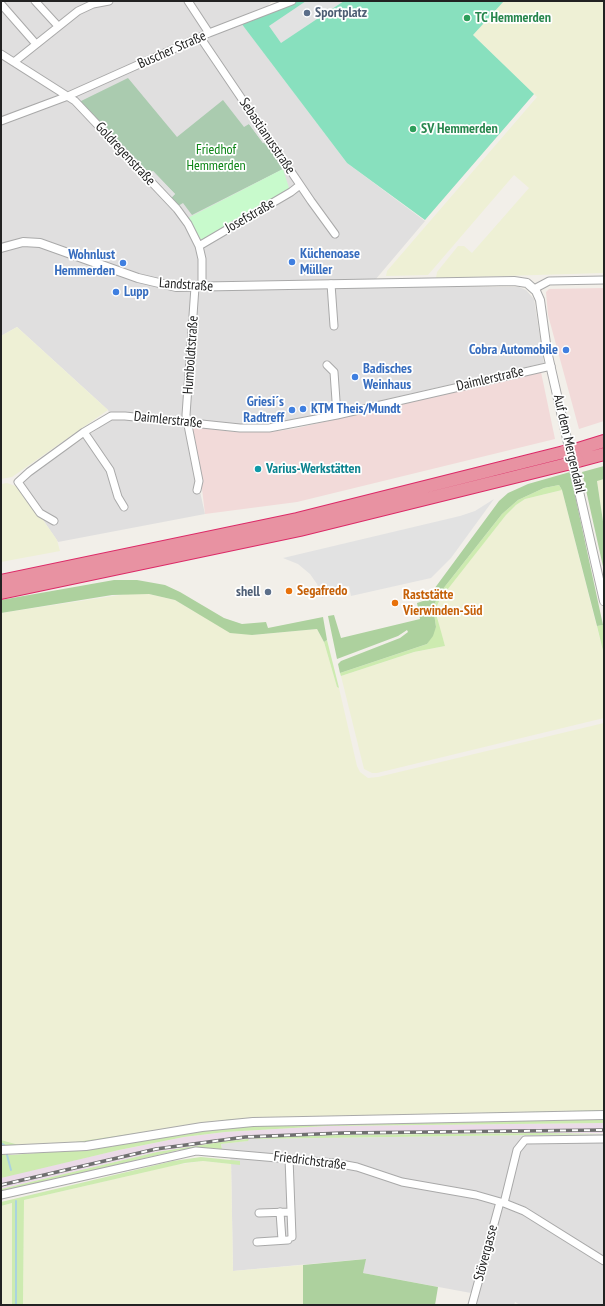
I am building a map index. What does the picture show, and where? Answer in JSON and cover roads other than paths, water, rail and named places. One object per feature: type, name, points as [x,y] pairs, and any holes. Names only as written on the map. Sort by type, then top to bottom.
[{"type":"highway","points":[[1,593],[300,530],[571,457],[604,442]]},
{"type":"highway","points":[[1,581],[297,519],[571,457],[604,454]]},
{"type":"street","points":[[35,1],[58,26]]},
{"type":"street","points":[[14,62],[80,10],[98,2],[109,1]]},
{"type":"street","points":[[188,1],[209,33]]},
{"type":"street","name":"Buscher Straße","points":[[1,121],[68,96],[276,4],[292,1]]},
{"type":"street","points":[[1,4],[36,44]]},
{"type":"street","name":"Sebastianusstraße","points":[[200,37],[335,234]]},
{"type":"street","name":"Goldregenstraße","points":[[1,54],[68,96],[84,109],[172,203],[188,224],[199,246],[202,259],[199,287]]},
{"type":"street","name":"Josefstraße","points":[[199,246],[292,192],[300,185]]},
{"type":"street","name":"Landstraße","points":[[1,248],[23,242],[40,243],[152,283],[176,287],[514,281],[525,282],[534,288]]},
{"type":"street","points":[[534,288],[549,281],[604,280]]},
{"type":"street","points":[[331,284],[334,326]]},
{"type":"street","name":"Humboldtstraße","points":[[196,490],[199,481],[187,422],[199,287]]},
{"type":"street","name":"Auf dem Mergendahl","points":[[534,288],[540,300],[543,329],[550,366],[604,600]]},
{"type":"street","points":[[327,365],[334,372],[337,415]]},
{"type":"street","name":"Daimlerstraße","points":[[54,521],[40,513],[18,482],[29,472],[84,432],[106,418],[117,416],[240,428],[284,426],[550,366]]},
{"type":"street","points":[[84,432],[112,474],[118,497],[124,506]]},
{"type":"street","points":[[1,1150],[86,1146],[190,1128],[239,1123],[604,1115]]},
{"type":"street","points":[[502,1202],[517,1150],[525,1140],[604,1139]]},
{"type":"street","name":"Friedrichstraße","points":[[1,1195],[187,1152],[200,1151],[344,1164],[402,1182],[476,1195],[502,1202],[524,1211],[604,1261]]},
{"type":"street","points":[[287,1239],[290,1212],[289,1158]]},
{"type":"street","name":"Stövergasse","points":[[472,1305],[502,1202]]},
{"type":"street","points":[[280,1212],[287,1239]]},
{"type":"street","points":[[258,1213],[290,1212]]},
{"type":"street","points":[[257,1242],[287,1239]]},
{"type":"waterway","points":[[7,1155],[11,1170]]},
{"type":"waterway","points":[[16,1201],[16,1305]]},
{"type":"railway","points":[[1,1185],[156,1149],[245,1137],[342,1133],[604,1130]]},
{"type":"place","name":"Sportplatz","points":[[307,13]]},
{"type":"place","name":"TC Hemmerden","points":[[467,18]]},
{"type":"place","name":"SV Hemmerden","points":[[413,129]]},
{"type":"place","name":"Küchenoase Müller","points":[[292,262]]},
{"type":"place","name":"Wohnlust Hemmerden","points":[[123,263]]},
{"type":"place","name":"Lupp","points":[[116,292]]},
{"type":"place","name":"Cobra Automobile","points":[[566,350]]},
{"type":"place","name":"Badisches Weinhaus","points":[[355,377]]},
{"type":"place","name":"KTM Theis/Mundt","points":[[303,409]]},
{"type":"place","name":"Griesi´s Radtreff","points":[[292,410]]},
{"type":"place","name":"Varius-Werkstätten","points":[[258,469]]},
{"type":"place","name":"Segafredo","points":[[289,591]]},
{"type":"place","name":"shell","points":[[268,592]]},
{"type":"place","name":"Raststätte Vierwinden-Süd","points":[[395,603]]},
{"type":"park label","name":"Friedhof Hemmerden","points":[[216,158]]}]
